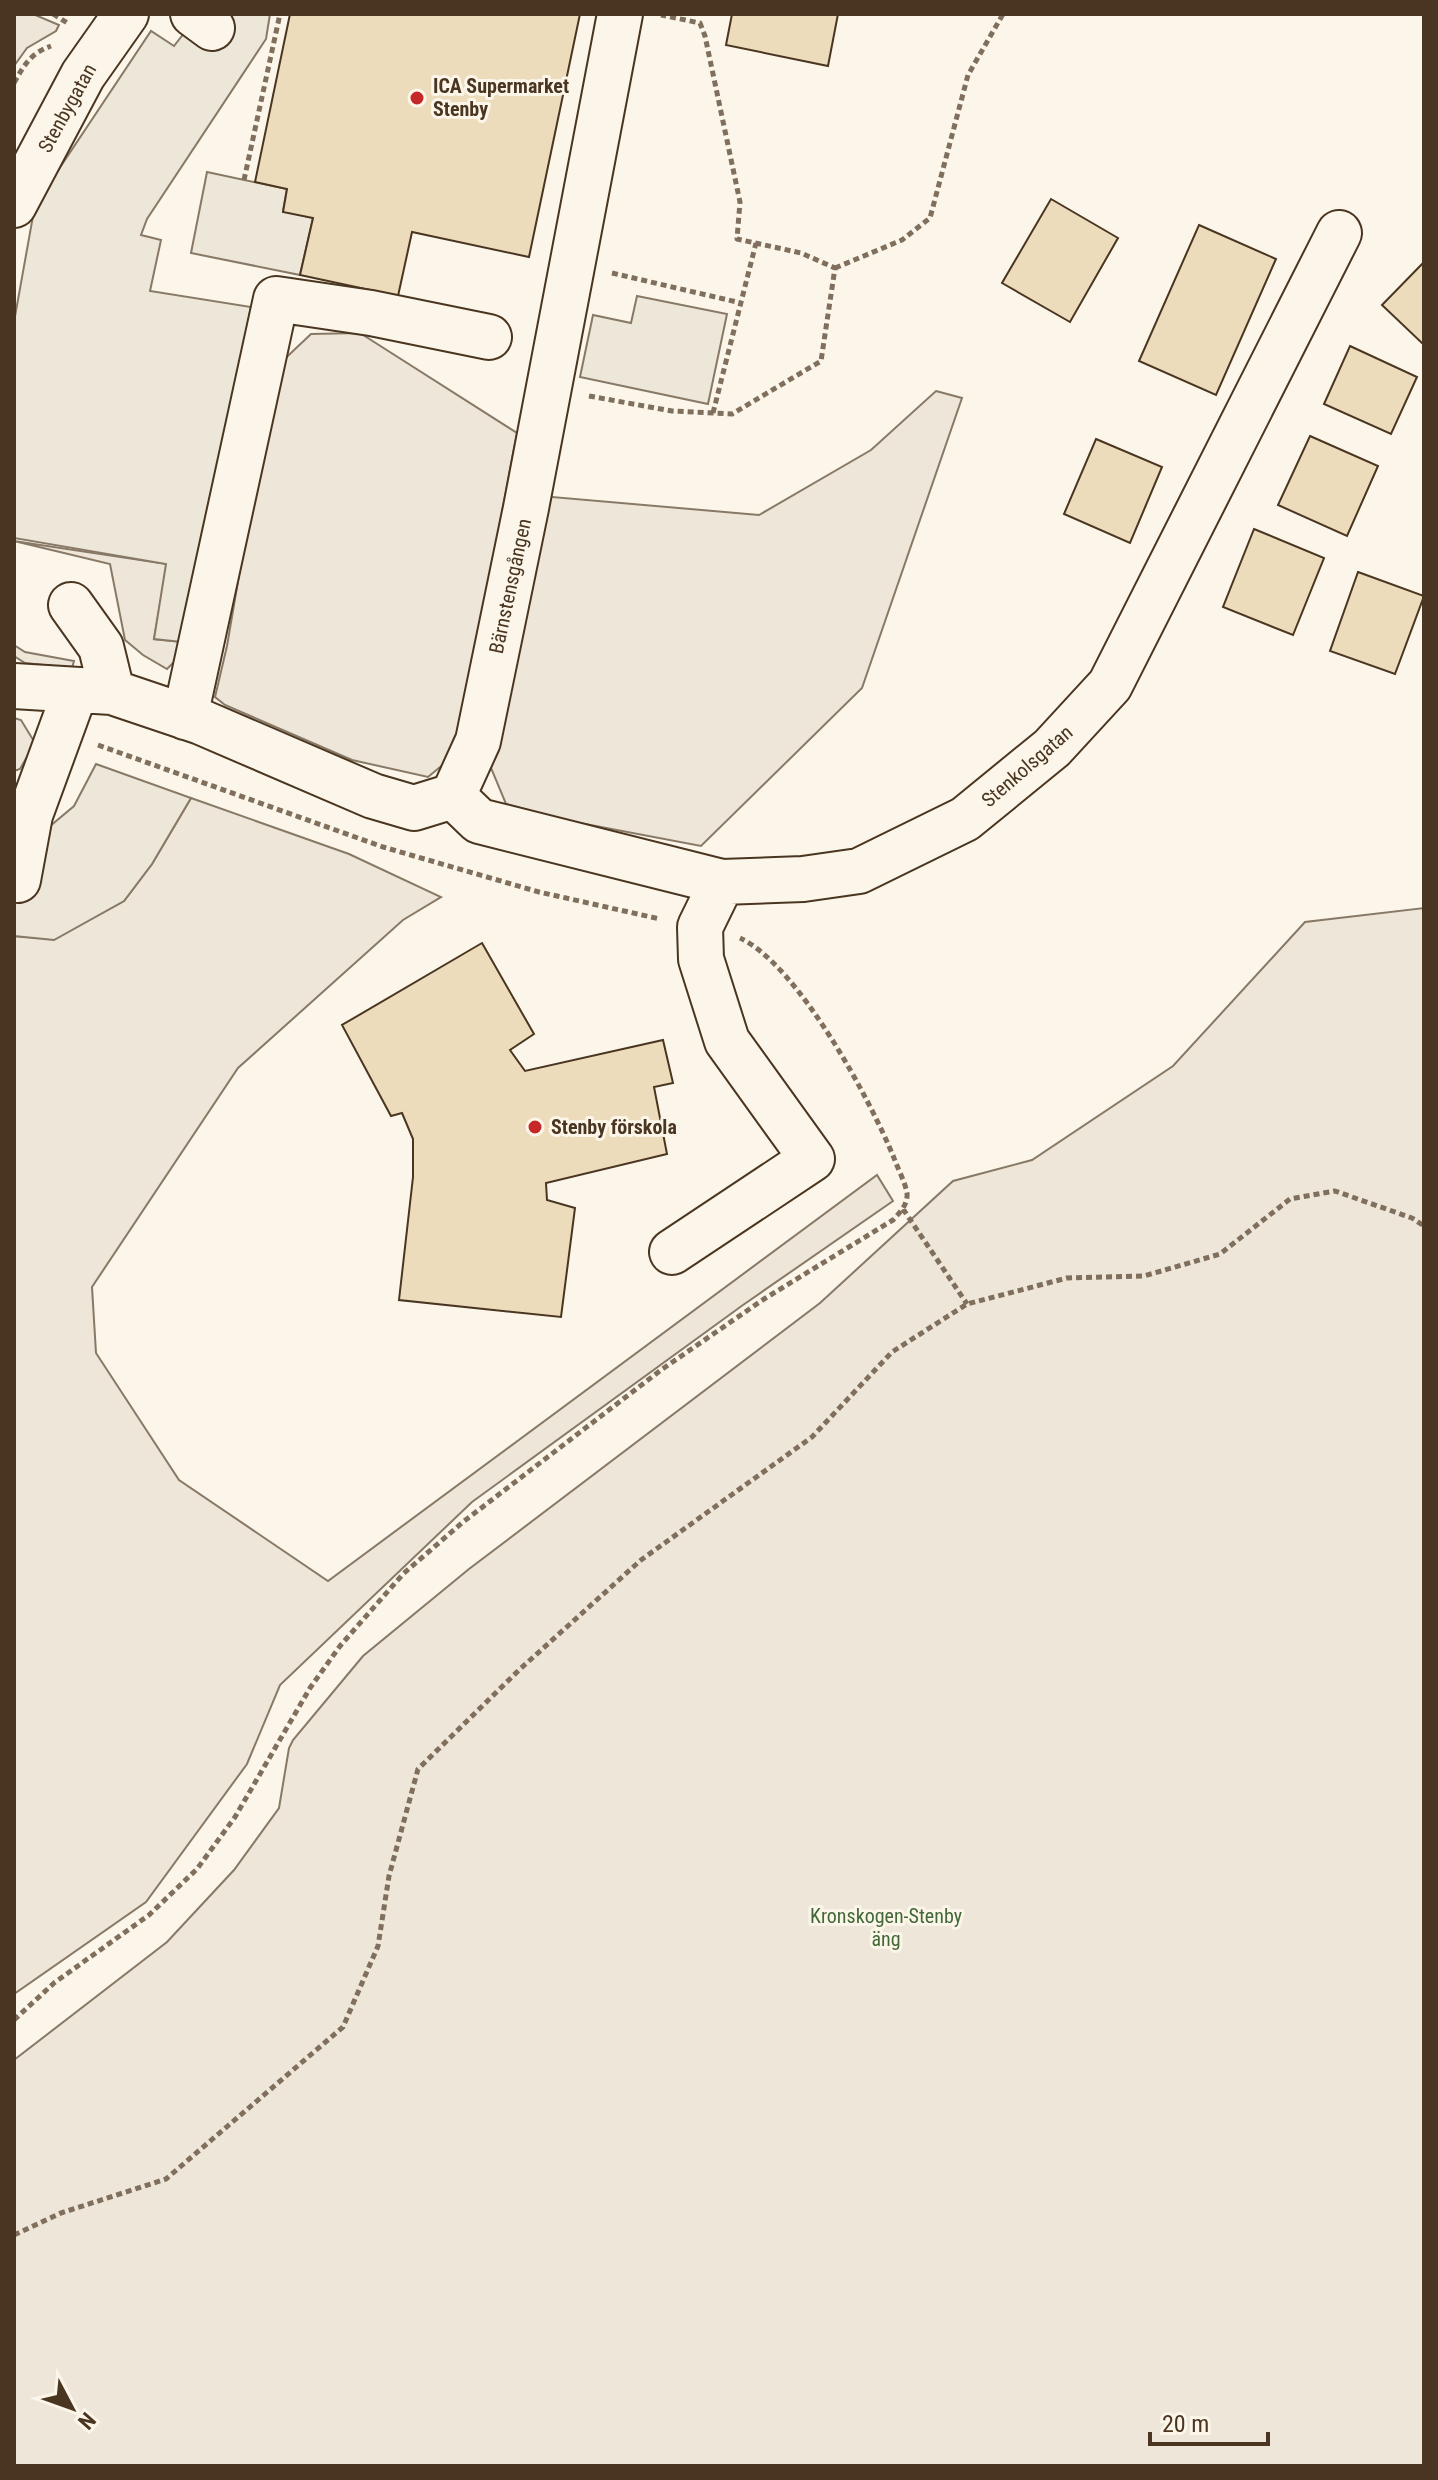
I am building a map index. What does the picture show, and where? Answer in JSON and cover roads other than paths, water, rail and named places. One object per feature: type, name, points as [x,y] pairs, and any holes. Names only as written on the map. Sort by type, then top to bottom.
[{"type":"street","name":"Stenbygatan","points":[[14,205],[83,75],[126,14]]},
{"type":"street","name":"Bärnstensgången","points":[[453,796],[478,741],[620,14]]},
{"type":"street","name":"Stenkolsgatan","points":[[453,796],[479,821],[722,882],[803,879],[859,871],[965,819],[1052,748],[1110,685],[1339,233]]},
{"type":"street","points":[[185,717],[276,299],[371,313],[489,337]]},
{"type":"street","points":[[18,880],[30,815],[48,766],[94,692],[101,647],[71,605]]},
{"type":"street","points":[[14,686],[94,692],[185,717],[373,796],[414,808],[453,796]]},
{"type":"street","points":[[14,796],[26,789],[48,766]]},
{"type":"street","points":[[672,1252],[812,1159],[727,1041],[701,959],[700,927],[722,882]]},
{"type":"place","name":"ICA Supermarket Stenby","points":[[417,98]]},
{"type":"place","name":"Stenby förskola","points":[[535,1127]]},
{"type":"park label","name":"Kronskogen-Stenby äng","points":[[886,1928]]}]
